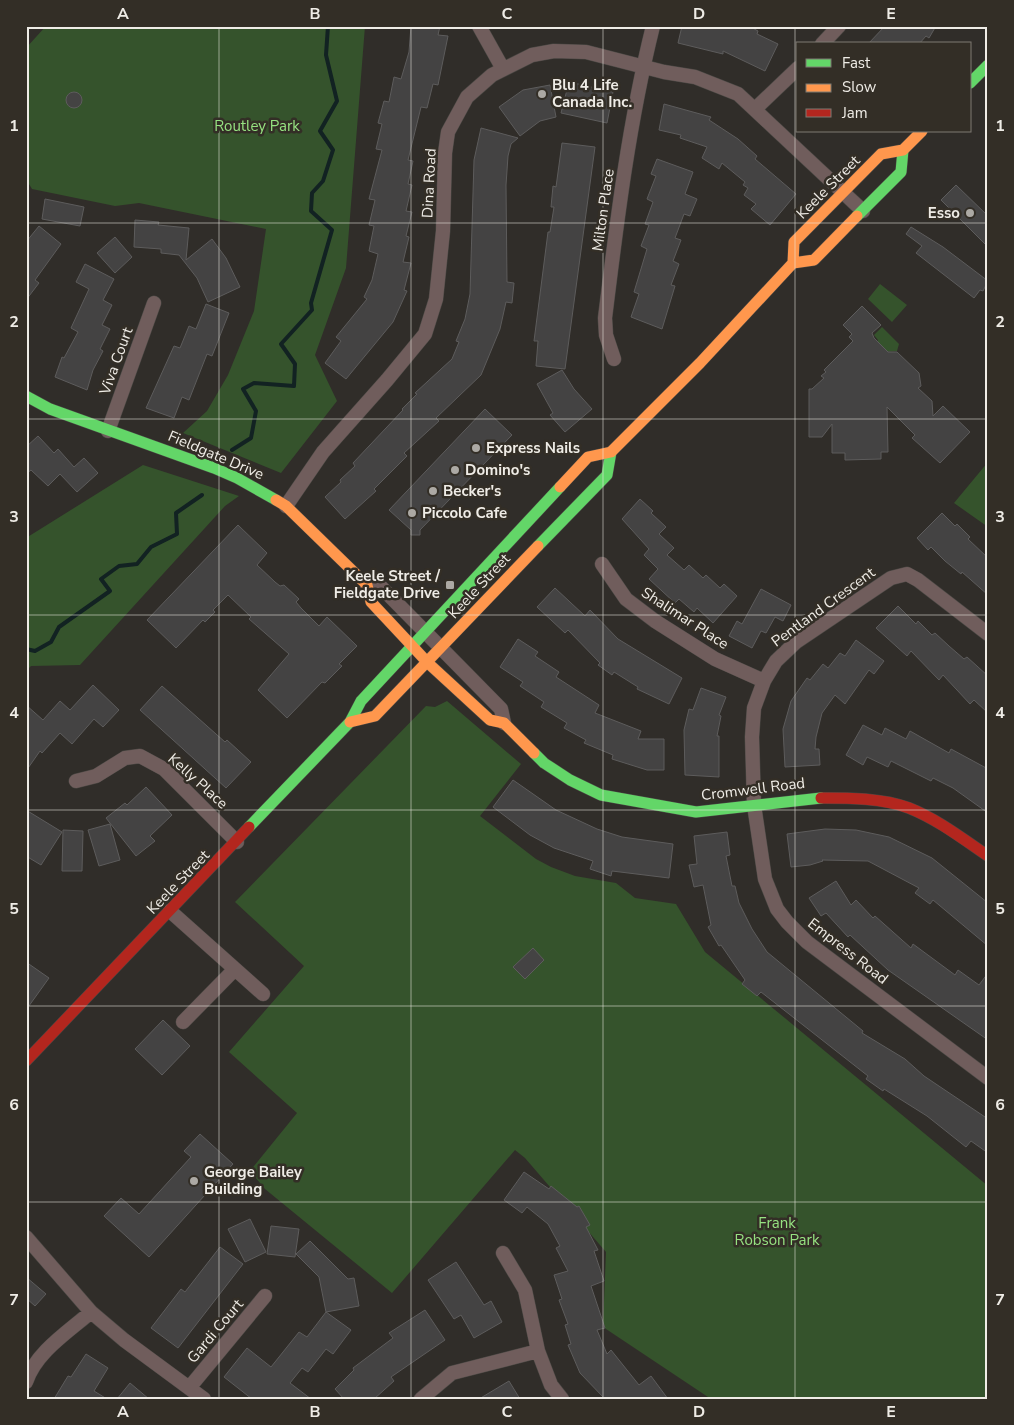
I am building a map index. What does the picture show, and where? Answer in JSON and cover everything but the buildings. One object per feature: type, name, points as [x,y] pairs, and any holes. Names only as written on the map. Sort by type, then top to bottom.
[{"type":"main road","points":[[972,81],[988,66]]},
{"type":"main road","points":[[611,452],[700,362],[793,263],[814,260],[901,172],[903,150],[921,132]]},
{"type":"main road","name":"Keele Street","points":[[793,263],[794,242],[881,154],[903,150]]},
{"type":"main road","name":"Fieldgate Drive","points":[[26,396],[50,408],[214,468],[237,478],[286,506],[367,585],[371,602],[428,663]]},
{"type":"main road","name":"Keele Street","points":[[26,1061],[350,722],[361,702],[588,457],[611,452],[607,475],[495,589],[428,663],[376,716],[350,722]]},
{"type":"main road","name":"Cromwell Road","points":[[428,663],[490,720],[504,723],[544,762],[570,780],[601,795],[696,812],[813,798],[848,798],[908,808],[938,823],[988,856]]},
{"type":"street","points":[[479,26],[504,69]]},
{"type":"street","name":"Milton Place","points":[[614,359],[606,335],[606,318],[622,183],[644,66],[654,26]]},
{"type":"street","points":[[824,42],[839,26]]},
{"type":"street","name":"Dina Road","points":[[286,506],[323,452],[425,334],[436,299],[443,231],[445,153],[448,132],[467,97],[492,75],[532,55],[554,51],[586,52],[694,77],[738,94],[863,211]]},
{"type":"street","points":[[755,109],[796,70]]},
{"type":"street","name":"Viva Court","points":[[108,430],[154,303]]},
{"type":"street","name":"Shalimar Place","points":[[602,564],[626,599],[655,621],[715,659],[764,681]]},
{"type":"street","name":"Pentland Crescent","points":[[754,805],[752,737],[754,708],[764,681],[776,661],[796,642],[891,578],[907,574],[918,580],[988,634]]},
{"type":"street","name":"Fieldgate Drive","points":[[367,585],[381,586],[442,648]]},
{"type":"street","name":"Cromwell Road","points":[[442,648],[501,709],[504,723]]},
{"type":"street","name":"Kelly Place","points":[[76,781],[96,776],[125,758],[140,756],[164,769],[236,842]]},
{"type":"street","name":"Empress Road","points":[[754,805],[765,879],[777,909],[787,922],[807,942],[988,1078]]},
{"type":"street","points":[[170,912],[263,994]]},
{"type":"street","points":[[183,1022],[235,969]]},
{"type":"street","points":[[26,1238],[91,1312],[124,1340],[204,1399]]},
{"type":"street","points":[[503,1253],[525,1290],[538,1351],[551,1385],[562,1399]]},
{"type":"street","name":"Gardi Court","points":[[189,1388],[265,1296]]},
{"type":"street","points":[[26,1382],[31,1368],[43,1354],[91,1312]]},
{"type":"street","points":[[421,1399],[452,1373],[538,1351]]},
{"type":"green space","name":"Routley Park","points":[[46,26],[365,26],[346,268],[315,355],[337,401],[281,473],[183,433],[207,411],[228,375],[254,311],[266,229],[139,203],[115,206],[32,189],[26,179],[26,48]]},
{"type":"green space","points":[[880,284],[907,305],[892,322],[868,299]]},
{"type":"green space","points":[[882,327],[899,344],[897,351],[883,352],[875,345],[878,340],[874,335]]},
{"type":"green space","points":[[988,462],[988,527],[954,503]]},
{"type":"green space","points":[[143,465],[239,496],[225,506],[80,665],[31,666],[26,671],[26,538]]},
{"type":"green space","name":"Frank Robson Park","points":[[447,701],[521,764],[480,816],[536,859],[551,867],[575,876],[616,883],[635,898],[676,904],[705,952],[988,1186],[988,1399],[711,1399],[603,1327],[606,1252],[525,1158],[515,1150],[392,1293],[265,1189],[250,1171],[297,1113],[229,1052],[304,966],[235,902],[426,706],[435,707]]},
{"type":"waterway","points":[[232,450],[251,438],[256,411],[243,389],[254,383],[294,386],[295,364],[281,344],[312,310],[311,303],[332,230],[311,211],[312,193],[323,181],[333,150],[320,131],[337,101],[326,55],[328,26]]},
{"type":"waterway","points":[[26,649],[35,651],[51,642],[59,627],[110,591],[101,579],[119,566],[137,564],[151,547],[177,534],[176,513],[202,495]]},
{"type":"traffic: fast","points":[[972,81],[988,65]]},
{"type":"traffic: fast","points":[[857,216],[901,172],[903,150]]},
{"type":"traffic: fast","points":[[26,396],[50,409],[214,468],[237,478],[276,500]]},
{"type":"traffic: fast","points":[[538,546],[607,475],[611,452]]},
{"type":"traffic: fast","points":[[249,827],[350,722],[361,701],[560,487]]},
{"type":"traffic: fast","points":[[534,753],[544,763],[570,780],[601,795],[696,812],[821,798]]},
{"type":"traffic: slow","points":[[793,263],[794,242],[881,154],[903,150],[921,132]]},
{"type":"traffic: slow","points":[[560,487],[588,457],[611,452],[700,363],[793,263],[814,260],[857,216]]},
{"type":"traffic: slow","points":[[276,500],[286,506],[367,585],[371,602],[428,663],[490,720],[504,723],[534,753]]},
{"type":"traffic: slow","points":[[350,722],[375,716],[538,546]]},
{"type":"traffic: jam","points":[[821,798],[877,800],[909,808],[940,824],[988,856]]},
{"type":"traffic: jam","points":[[26,1061],[249,827]]},
{"type":"place","name":"Blu 4 Life Canada Inc.","points":[[542,94]]},
{"type":"place","name":"Esso","points":[[970,213]]},
{"type":"place","name":"Express Nails","points":[[476,448]]},
{"type":"place","name":"Domino's","points":[[455,470]]},
{"type":"place","name":"Becker's","points":[[433,491]]},
{"type":"place","name":"Piccolo Cafe","points":[[412,513]]},
{"type":"place","name":"Keele Street / Fieldgate Drive","points":[[450,585]]},
{"type":"place","name":"George Bailey Building","points":[[194,1181]]}]
